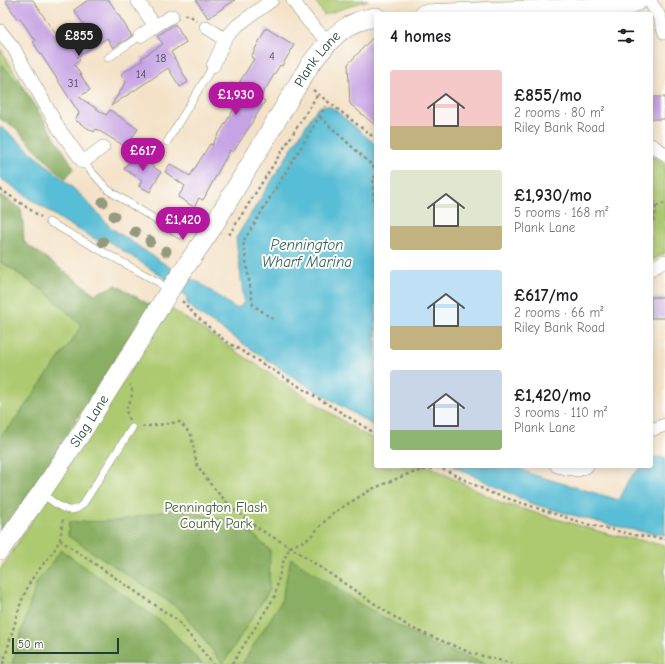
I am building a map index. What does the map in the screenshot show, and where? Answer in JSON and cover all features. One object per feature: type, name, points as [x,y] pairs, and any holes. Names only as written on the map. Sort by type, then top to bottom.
[{"type":"street","points":[[138,0],[155,26]]},
{"type":"street","points":[[213,66],[225,39],[238,25],[272,0]]},
{"type":"street","points":[[293,0],[315,30],[328,41]]},
{"type":"street","points":[[442,12],[489,6],[611,7],[626,6],[639,0]]},
{"type":"street","points":[[649,0],[658,14],[665,33]]},
{"type":"street","points":[[140,36],[172,16]]},
{"type":"street","name":"Plank Lane","points":[[170,289],[210,231],[309,66],[328,41],[347,26],[366,18],[374,17]]},
{"type":"street","points":[[206,28],[225,39]]},
{"type":"street","points":[[0,31],[13,47],[59,128],[83,162],[103,147]]},
{"type":"street","points":[[653,146],[665,154]]},
{"type":"street","points":[[653,268],[665,262]]},
{"type":"street","name":"Slag Lane","points":[[0,550],[41,492],[117,376],[170,289]]},
{"type":"street","points":[[653,429],[665,424]]},
{"type":"street","points":[[568,468],[578,470],[582,468]]},
{"type":"lane","points":[[108,58],[140,36]]},
{"type":"lane","points":[[167,142],[213,66]]},
{"type":"lane","points":[[83,162],[108,190],[180,235]]},
{"type":"lane","points":[[49,222],[170,289]]},
{"type":"lane","points":[[41,492],[64,510],[75,510],[83,504],[132,428]]},
{"type":"path","points":[[172,16],[189,15],[206,28]]},
{"type":"path","points":[[300,80],[374,137]]},
{"type":"path","points":[[229,235],[318,94]]},
{"type":"path","points":[[274,318],[253,305],[243,242],[326,106]]},
{"type":"path","points":[[320,117],[374,167]]},
{"type":"path","points":[[374,177],[374,204]]},
{"type":"path","points":[[0,189],[25,208],[49,222]]},
{"type":"path","points":[[653,199],[656,206],[653,220]]},
{"type":"path","points":[[656,206],[665,203]]},
{"type":"path","points":[[170,289],[195,315],[224,340],[374,433]]},
{"type":"path","points":[[117,376],[129,383],[132,388],[132,395],[126,410],[132,428],[180,422],[191,435],[197,465],[212,486],[232,508],[254,525],[290,547],[411,628],[471,653],[514,664]]},
{"type":"path","points":[[232,664],[276,596],[284,559],[290,547],[308,539],[333,513],[372,489],[408,474],[430,468]]},
{"type":"path","points":[[441,468],[491,493],[579,521],[635,535],[665,539]]},
{"type":"path","points":[[3,664],[21,602],[31,580],[55,549],[60,540],[64,510]]},
{"type":"path","points":[[60,540],[177,620],[213,664]]},
{"type":"green space","points":[[315,0],[368,0],[324,15]]},
{"type":"green space","points":[[0,48],[25,90],[0,63]]},
{"type":"green space","points":[[0,63],[25,90],[74,168],[65,179],[13,126],[0,119]]},
{"type":"green space","points":[[653,156],[665,164],[665,253],[653,260]]},
{"type":"green space","points":[[0,194],[21,209],[24,242],[95,294],[116,285],[150,305],[0,539],[0,436],[12,424],[82,326],[47,293],[0,261]]},
{"type":"green space","points":[[0,261],[47,293],[83,326],[12,424],[0,436]]},
{"type":"green space","name":"Pennington Flash County Park","points":[[171,309],[360,432],[374,439],[374,468],[432,468],[502,503],[608,534],[665,545],[665,664],[0,664],[0,570]]},
{"type":"green space","points":[[176,509],[240,523],[270,550],[269,591],[223,664],[180,609],[68,536],[69,522],[115,521]]},
{"type":"green space","points":[[61,550],[167,626],[202,664],[12,664],[36,584]]},
{"type":"green space","points":[[291,558],[362,605],[431,644],[486,664],[242,664],[281,602]]},
{"type":"water","name":"Pennington Wharf Marina","points":[[321,106],[329,106],[374,143],[374,426],[290,375],[199,314],[187,304],[187,296],[166,282],[166,279],[104,238],[97,240],[65,222],[0,178],[0,127],[84,198],[111,228],[175,271],[200,283],[235,308],[240,307],[244,302],[236,238],[315,111]]},
{"type":"water","points":[[653,457],[665,457],[665,535],[621,528],[530,503],[457,468],[520,468],[531,474],[619,500],[631,477],[640,468],[653,468]]},
{"type":"building","points":[[5,0],[33,0],[60,41],[84,25],[74,10],[88,0],[109,0],[132,36],[113,48],[107,38],[77,57],[80,60],[74,64],[90,90],[79,97],[106,115],[110,110],[138,129],[126,147],[96,129],[94,132],[75,120],[79,113],[33,42],[35,41],[20,18],[18,20]]},
{"type":"building","points":[[196,0],[235,0],[208,18]]},
{"type":"building","points":[[175,24],[186,42],[171,52],[188,82],[180,87],[168,68],[111,106],[126,82],[121,74],[143,60],[141,58],[163,44],[157,36]]},
{"type":"building","points":[[266,28],[294,45],[282,66],[280,65],[260,98],[265,101],[248,129],[233,152],[230,150],[203,200],[199,198],[194,207],[178,197],[185,186],[165,172],[170,164],[190,176],[210,144],[212,145],[234,109],[221,101],[232,83],[237,86],[254,59],[251,57]]},
{"type":"building","points":[[374,36],[374,124],[350,104],[348,64]]},
{"type":"building","points":[[653,97],[665,97],[665,119],[653,119]]},
{"type":"building","points":[[134,154],[161,172],[150,192],[139,186],[142,180],[124,169]]},
{"type":"building","points":[[653,297],[664,297],[665,318],[653,318]]}]
